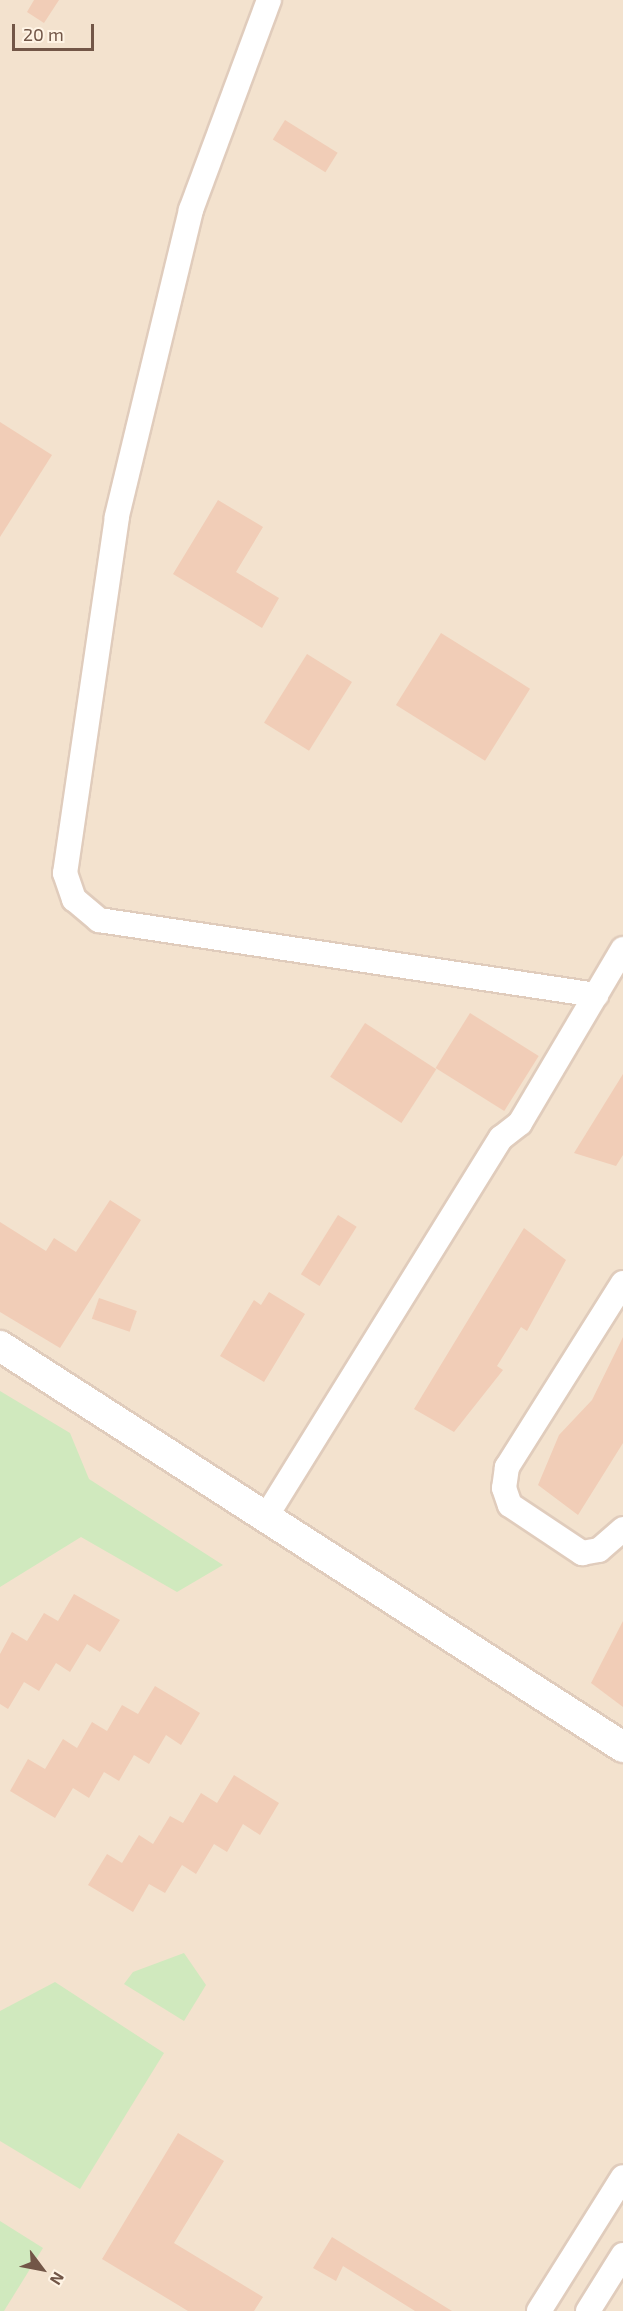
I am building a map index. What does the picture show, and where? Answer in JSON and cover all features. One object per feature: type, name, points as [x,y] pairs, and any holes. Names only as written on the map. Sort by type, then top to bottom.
[{"type":"street","points":[[269,0],[191,210],[117,517],[65,873],[74,899],[99,920],[596,995]]},
{"type":"street","points":[[267,1515],[501,1138],[520,1123],[623,949]]},
{"type":"street","points":[[623,1283],[507,1467],[504,1488],[510,1505],[582,1553],[599,1550],[623,1529]]},
{"type":"street","points":[[0,1346],[267,1515],[623,1747]]},
{"type":"street","points":[[539,2311],[623,2177]]},
{"type":"street","points":[[588,2311],[623,2255]]},
{"type":"shaded area","points":[[0,0],[623,0],[623,2311],[0,2311]]},
{"type":"green space","points":[[0,1391],[70,1433],[89,1479],[223,1565],[177,1592],[81,1537],[0,1587]]},
{"type":"green space","points":[[184,1953],[206,1985],[184,2021],[124,1984],[133,1972]]},
{"type":"green space","points":[[55,1982],[164,2053],[80,2189],[0,2141],[0,2011]]},
{"type":"green space","points":[[0,2221],[43,2248],[4,2311],[0,2311]]},
{"type":"building","points":[[34,0],[59,0],[44,23],[27,12]]},
{"type":"building","points":[[285,120],[338,153],[325,172],[273,140]]},
{"type":"building","points":[[0,422],[52,455],[0,537]]},
{"type":"building","points":[[218,500],[263,527],[236,572],[279,598],[262,628],[173,574]]},
{"type":"building","points":[[441,633],[530,689],[485,761],[396,705]]},
{"type":"building","points":[[307,654],[352,682],[309,751],[264,723]]},
{"type":"building","points":[[470,1013],[539,1056],[504,1111],[436,1068]]},
{"type":"building","points":[[365,1023],[436,1069],[401,1123],[330,1077]]},
{"type":"building","points":[[623,1074],[623,1155],[616,1166],[574,1153]]},
{"type":"building","points":[[110,1200],[141,1220],[60,1348],[0,1312],[0,1222],[46,1251],[54,1238],[76,1252]]},
{"type":"building","points":[[338,1215],[357,1227],[320,1286],[301,1274]]},
{"type":"building","points":[[524,1228],[566,1260],[527,1331],[521,1327],[497,1366],[503,1370],[454,1432],[414,1409]]},
{"type":"building","points":[[269,1292],[305,1314],[264,1382],[220,1356],[254,1300],[261,1305]]},
{"type":"building","points":[[99,1298],[137,1311],[130,1332],[92,1319]]},
{"type":"building","points":[[623,1337],[623,1443],[578,1515],[538,1485],[559,1435],[592,1400]]},
{"type":"building","points":[[74,1594],[120,1620],[100,1652],[87,1644],[70,1672],[56,1663],[39,1691],[24,1682],[8,1709],[0,1704],[0,1654],[12,1632],[27,1641],[44,1613],[58,1621]]},
{"type":"building","points":[[623,1621],[623,1707],[591,1683]]},
{"type":"building","points":[[155,1686],[200,1713],[181,1745],[166,1735],[149,1764],[134,1755],[119,1781],[104,1772],[89,1798],[73,1788],[55,1818],[10,1791],[28,1759],[45,1769],[63,1739],[77,1748],[92,1722],[107,1731],[122,1705],[138,1714]]},
{"type":"building","points":[[234,1775],[279,1803],[260,1835],[243,1824],[227,1852],[214,1844],[196,1874],[182,1865],[165,1893],[149,1884],[133,1912],[88,1885],[107,1854],[122,1863],[139,1835],[153,1844],[170,1816],[183,1823],[201,1793],[217,1803]]},
{"type":"building","points":[[178,2133],[224,2161],[174,2243],[263,2297],[254,2311],[188,2311],[102,2259]]},
{"type":"building","points":[[332,2237],[452,2311],[415,2311],[343,2266],[336,2281],[313,2268]]}]
